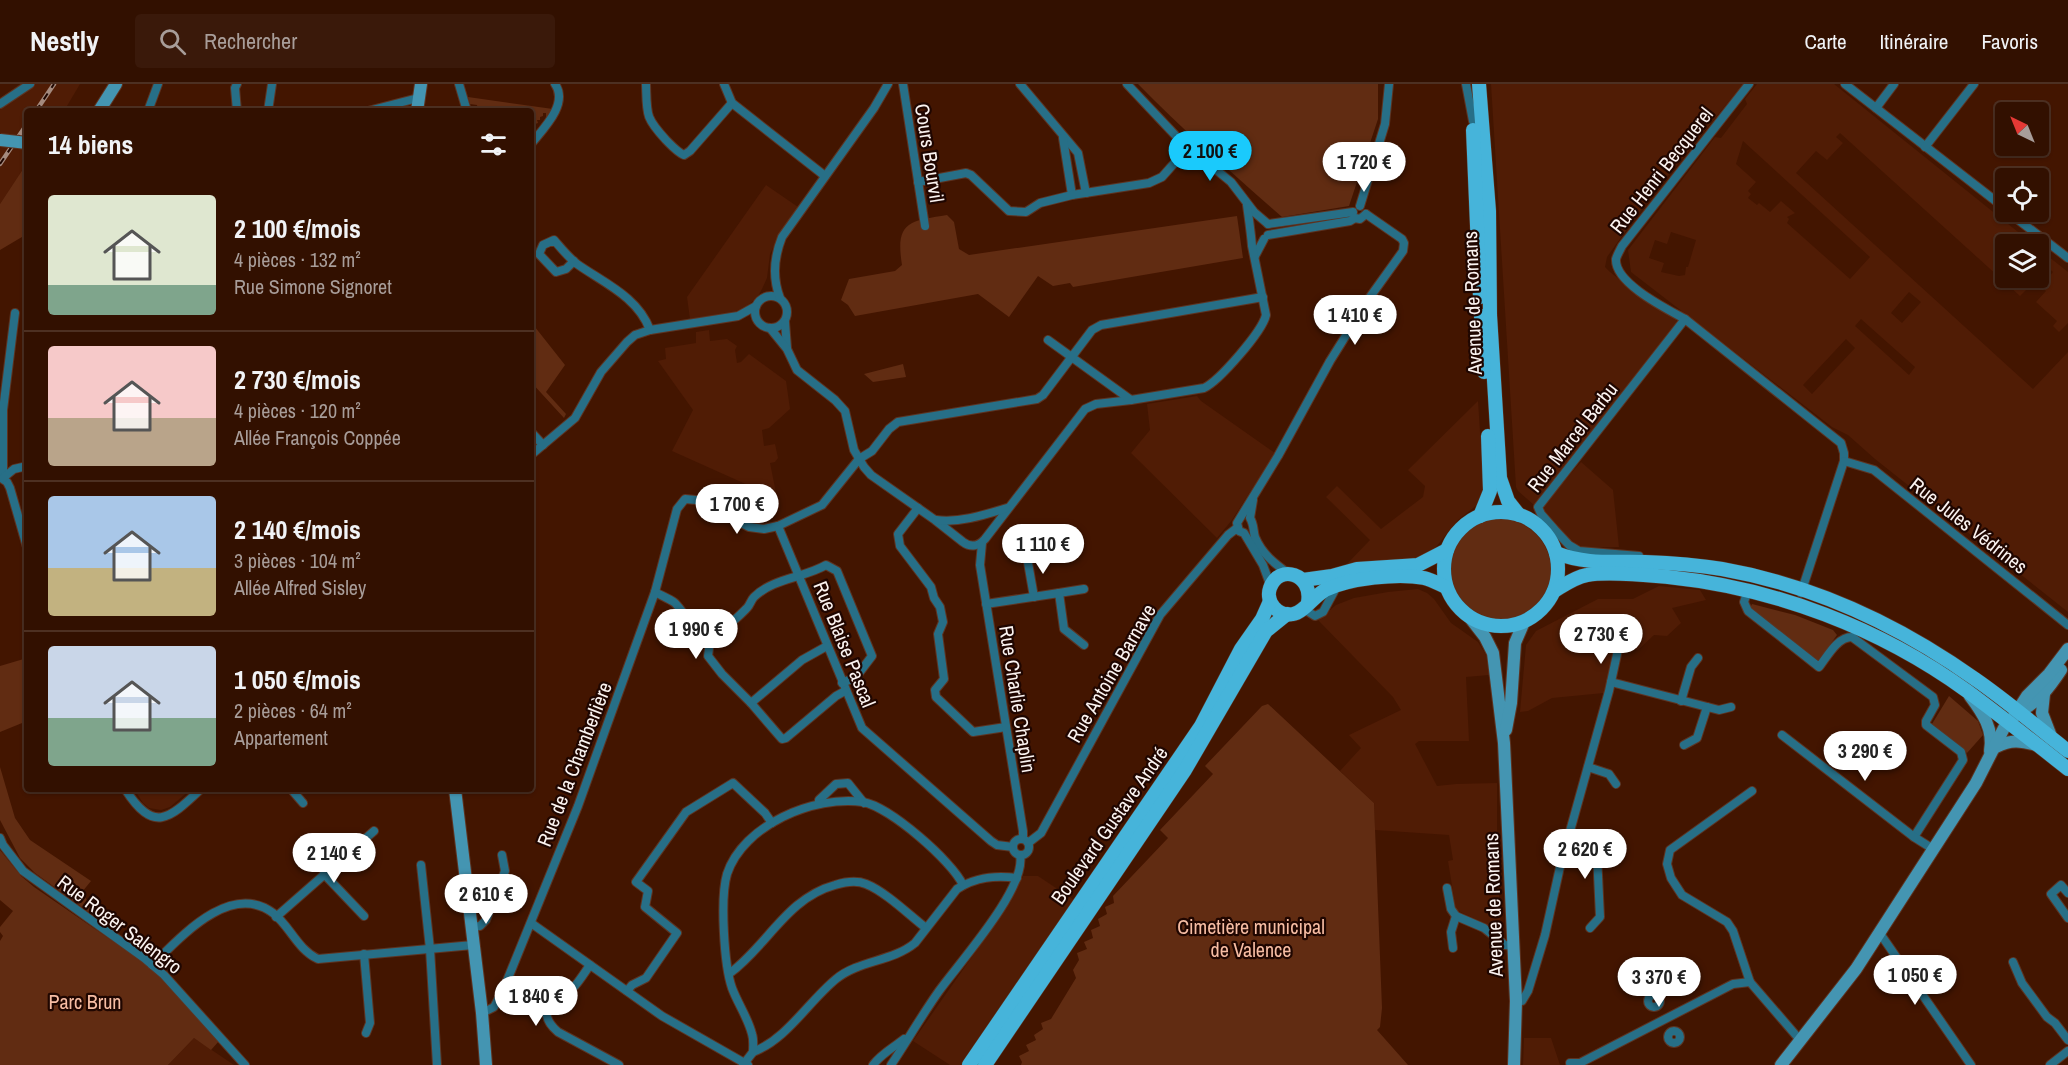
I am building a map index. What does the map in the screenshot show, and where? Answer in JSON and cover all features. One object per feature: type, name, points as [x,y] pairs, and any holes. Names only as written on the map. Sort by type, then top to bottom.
[{"type":"main road","name":"Avenue de Romans","points":[[1477,86],[1473,121],[1490,480],[1488,499],[1480,516]]},
{"type":"main road","name":"Avenue de Romans","points":[[1477,86],[1489,211],[1490,315],[1498,453],[1502,485],[1508,501],[1519,515]]},
{"type":"main road","points":[[1496,512],[1519,515],[1532,521],[1542,530],[1556,553],[1558,572],[1554,591],[1542,609],[1524,622],[1503,627],[1481,624],[1458,609],[1446,586],[1443,568],[1447,550],[1463,526],[1480,516],[1496,512]]},
{"type":"main road","points":[[1303,580],[1332,576],[1357,569],[1418,565],[1447,550]]},
{"type":"main road","points":[[1556,553],[1579,561],[1690,564],[1729,570],[1821,595],[1912,638],[1975,679],[2010,721],[2052,739],[2068,751]]},
{"type":"main road","points":[[1554,591],[1607,563],[1646,575],[1687,579],[1748,590],[1798,604],[1868,640],[1905,652],[2010,721],[2068,769]]},
{"type":"main road","points":[[1289,574],[1303,580],[1308,586],[1306,605]]},
{"type":"main road","name":"Boulevard Gustave André","points":[[969,1065],[1201,726],[1241,649],[1263,619],[1270,594],[1278,578],[1289,574]]},
{"type":"main road","name":"Boulevard Gustave André","points":[[985,1065],[1185,770],[1266,631],[1287,614],[1293,614],[1325,591],[1337,586],[1362,580],[1412,577],[1426,578],[1446,586]]},
{"type":"main road","points":[[1270,594],[1276,610],[1287,614]]},
{"type":"street","points":[[0,104],[30,84]]},
{"type":"street","points":[[101,108],[116,84]]},
{"type":"street","points":[[149,108],[158,84]]},
{"type":"street","points":[[237,84],[235,88],[237,108]]},
{"type":"street","points":[[268,108],[272,84]]},
{"type":"street","points":[[393,108],[418,105],[421,84]]},
{"type":"street","points":[[459,84],[466,108]]},
{"type":"street","points":[[534,140],[558,108],[558,89],[555,84]]},
{"type":"street","points":[[646,84],[647,109],[651,123],[677,152],[684,155],[732,103]]},
{"type":"street","points":[[724,84],[732,103],[825,176]]},
{"type":"street","points":[[787,349],[784,322],[788,309],[780,298],[774,279],[776,254],[782,237],[874,108],[888,84]]},
{"type":"street","name":"Cours Bourvil","points":[[903,84],[925,226]]},
{"type":"street","points":[[1020,84],[1080,157],[1086,193]]},
{"type":"street","points":[[1127,84],[1176,136],[1186,150],[1203,159],[1231,182],[1270,229],[1255,256]]},
{"type":"street","points":[[1253,237],[1258,239],[1350,221],[1356,212],[1385,124],[1389,84]]},
{"type":"street","points":[[1466,84],[1473,121]]},
{"type":"street","name":"Rue Henri Becquerel","points":[[1685,319],[1656,303],[1627,281],[1619,271],[1616,259],[1622,246],[1749,84]]},
{"type":"street","points":[[1845,84],[1995,201]]},
{"type":"street","points":[[1876,108],[1894,84]]},
{"type":"street","points":[[1925,147],[1974,84]]},
{"type":"street","points":[[1063,137],[1072,195]]},
{"type":"street","points":[[0,140],[24,143]]},
{"type":"street","points":[[918,182],[966,173],[971,175],[1009,211],[1026,212],[1040,203],[1072,195],[1149,183],[1162,177],[1186,150]]},
{"type":"street","points":[[963,520],[958,531],[963,542],[977,545],[985,539],[1085,409],[1096,404],[1196,390],[1211,385],[1227,370],[1264,320],[1263,297],[1252,242],[1253,237],[1250,232],[1248,205]]},
{"type":"street","points":[[1246,518],[1253,498],[1330,361],[1364,306],[1403,251],[1402,239],[1366,214],[1363,219],[1356,212]]},
{"type":"street","points":[[1251,226],[1257,220],[1264,222],[1356,212]]},
{"type":"street","points":[[2022,222],[2068,258]]},
{"type":"street","points":[[574,261],[629,298],[646,319],[650,330]]},
{"type":"street","points":[[534,452],[575,418],[601,372],[635,335],[650,330],[738,316],[756,306],[774,279]]},
{"type":"street","points":[[764,297],[770,295],[780,298]]},
{"type":"street","name":"Rue de la Chamberlière","points":[[482,1013],[494,1007],[578,806],[655,592],[677,508],[685,499],[696,500],[749,527],[764,529],[778,526],[822,505],[859,459],[872,451],[889,429],[898,422],[1037,399],[1043,395],[1092,330],[1101,325],[1263,297]]},
{"type":"street","points":[[756,306],[756,316],[763,326],[776,328],[784,322]]},
{"type":"street","points":[[15,313],[3,411],[1,477],[10,488],[24,537]]},
{"type":"street","points":[[738,316],[758,321]]},
{"type":"street","points":[[1685,319],[1839,440],[1844,457],[1798,604]]},
{"type":"street","name":"Rue Marcel Barbu","points":[[1607,563],[1587,552],[1574,549],[1541,514],[1538,507],[1685,319]]},
{"type":"street","points":[[770,328],[787,349],[797,370],[835,400],[845,411],[851,440],[859,459]]},
{"type":"street","points":[[1048,340],[1131,400]]},
{"type":"street","points":[[534,435],[543,445]]},
{"type":"street","name":"Rue Jules Védrines","points":[[1844,457],[1874,470],[2065,622]]},
{"type":"street","name":"Rue Charlie Chaplin","points":[[859,459],[871,474],[963,542],[980,565]]},
{"type":"street","points":[[1,477],[14,469],[24,467]]},
{"type":"street","points":[[935,520],[963,520],[1008,507]]},
{"type":"street","points":[[918,508],[898,534],[900,546],[931,587],[940,607],[943,622],[938,634],[944,679],[935,690],[936,697],[973,732],[1006,727]]},
{"type":"street","points":[[978,517],[985,522],[985,539]]},
{"type":"street","points":[[1245,530],[1253,523],[1246,518]]},
{"type":"street","points":[[1246,518],[1238,521],[1264,553],[1289,574]]},
{"type":"street","name":"Rue Blaise Pascal","points":[[778,526],[862,728],[997,845],[1013,847]]},
{"type":"street","points":[[1245,530],[1263,566],[1270,594]]},
{"type":"street","name":"Rue Antoine Barnave","points":[[1025,841],[1041,833],[1160,615],[1228,535],[1245,530]]},
{"type":"street","name":"Rue Charlie Chaplin","points":[[985,539],[980,565],[1025,841]]},
{"type":"street","points":[[1027,557],[1034,597]]},
{"type":"street","points":[[655,592],[674,602],[701,632],[711,634],[718,632],[749,606],[753,598],[770,586],[799,575],[812,573],[826,565],[837,571],[872,656],[836,696],[782,739],[708,656],[711,634]]},
{"type":"street","points":[[986,604],[1084,589]]},
{"type":"street","points":[[1748,590],[1744,602],[1748,611],[1819,667],[1849,631]]},
{"type":"street","points":[[1059,593],[1064,628],[1084,645]]},
{"type":"street","name":"Avenue de Romans","points":[[1472,619],[1493,653],[1504,743],[1516,1002],[1514,1065]]},
{"type":"street","name":"Avenue de Romans","points":[[1504,743],[1511,703],[1515,643],[1524,622]]},
{"type":"street","points":[[1868,640],[1932,697],[1935,705],[1926,725],[1961,752],[1963,760],[1914,837]]},
{"type":"street","points":[[1516,1002],[1522,1001],[1528,991],[1545,935],[1619,645]]},
{"type":"street","points":[[751,702],[802,660],[827,646]]},
{"type":"street","points":[[1781,1065],[1843,987],[1976,783],[1993,746],[2027,696],[2049,674],[2068,649]]},
{"type":"street","points":[[1681,701],[1691,667],[1698,658]]},
{"type":"street","points":[[2010,721],[2044,694],[2068,660]]},
{"type":"street","points":[[1611,682],[1719,711],[1731,707]]},
{"type":"street","points":[[1966,690],[1985,718],[1993,746]]},
{"type":"street","points":[[2044,694],[2042,713],[2052,739]]},
{"type":"street","points":[[1684,745],[1697,738],[1707,707]]},
{"type":"street","points":[[1782,735],[1914,837],[1933,849]]},
{"type":"street","points":[[1993,746],[2018,740],[2038,745]]},
{"type":"street","points":[[1588,767],[1609,774],[1616,784]]},
{"type":"street","points":[[627,991],[632,985],[646,978],[677,933],[645,907],[648,891],[636,882],[686,812],[733,783],[765,813],[772,823]]},
{"type":"street","points":[[819,804],[819,800],[837,784],[848,783],[864,802],[900,821],[914,832],[958,874],[963,885]]},
{"type":"street","points":[[1752,791],[1670,850],[1667,864],[1671,878],[1682,895],[1728,922],[1750,982],[1800,1040]]},
{"type":"street","points":[[127,792],[136,806],[149,816],[167,816],[178,810],[198,792]]},
{"type":"street","points":[[294,792],[303,802]]},
{"type":"street","points":[[455,792],[482,1013],[486,1065]]},
{"type":"street","points":[[531,923],[662,1016],[745,1064],[753,1052],[753,1035],[732,986],[726,946],[724,901],[726,876],[734,858],[751,837],[772,823],[819,804],[864,802]]},
{"type":"street","points":[[276,917],[374,831]]},
{"type":"street","name":"Rue Roger Salengro","points":[[0,838],[23,871],[152,965],[179,990],[245,1065]]},
{"type":"street","points":[[1015,841],[1025,841],[1029,849],[1026,853],[1020,855],[1015,853],[1013,847],[1015,841]]},
{"type":"street","points":[[1567,842],[1593,849],[1597,854],[1600,917],[1590,928]]},
{"type":"street","points":[[471,927],[480,926],[486,920],[505,871],[502,855]]},
{"type":"street","points":[[891,1065],[939,992],[1004,904],[1021,867],[1020,855]]},
{"type":"street","points":[[421,865],[430,949],[437,1065]]},
{"type":"street","points":[[324,874],[364,916]]},
{"type":"street","points":[[753,1052],[769,1046],[835,979],[853,967],[900,953],[915,943],[951,896],[963,885],[995,875],[1017,878]]},
{"type":"street","points":[[730,973],[742,964],[799,903],[830,886],[842,883],[866,884],[926,928]]},
{"type":"street","points":[[2061,908],[2068,894],[2061,885],[2051,894],[2068,918]]},
{"type":"street","points":[[1447,888],[1451,909],[1456,916],[1484,928],[1505,945],[1514,946]]},
{"type":"street","points":[[152,965],[210,913],[231,904],[255,905],[273,913],[307,954],[318,959],[473,945]]},
{"type":"street","points":[[1453,948],[1451,932],[1456,916]]},
{"type":"street","points":[[1879,932],[1971,1065]]},
{"type":"street","points":[[364,954],[370,1023],[366,1033]]},
{"type":"street","points":[[2013,962],[2022,983],[2047,1017],[2055,1023],[2068,1040]]},
{"type":"street","points":[[1633,963],[1651,995],[1648,1004],[1652,1007],[1657,1006],[1671,1031]]},
{"type":"street","points":[[590,965],[572,989],[552,1000],[546,1017],[549,1024],[558,1032],[619,1065]]},
{"type":"street","points":[[1570,1063],[1580,1063],[1733,984],[1750,982]]},
{"type":"street","points":[[873,1065],[880,1055],[886,1054],[912,1032]]},
{"type":"street","points":[[2050,1065],[2068,1051]]},
{"type":"shaded area","points":[[20,84],[80,84],[66,108],[24,108],[24,168],[0,204],[0,98]]},
{"type":"shaded area","points":[[1491,84],[1743,84],[1645,204],[1607,257],[1605,267],[1610,272],[1644,299],[1676,318],[1677,323],[1534,505],[1516,487]]},
{"type":"shaded area","points":[[1757,84],[1834,84],[1995,213],[1995,222],[2006,222],[2021,234],[1995,234],[1995,273],[1840,133],[1836,137],[1843,143],[1827,160],[1816,151],[1796,173],[2033,389],[2068,352],[2068,612],[1848,435],[1832,427],[1631,272],[1628,250],[1715,137],[1721,138],[1747,104],[1745,99]],"holes":[[[1743,141],[1870,257],[1850,279],[1787,223],[1789,219],[1787,217],[1795,213],[1781,201],[1770,212],[1748,198],[1751,194],[1748,191],[1756,182],[1736,164]],[[1671,232],[1696,240],[1685,275],[1661,272],[1664,263],[1649,258],[1655,240],[1667,244]],[[1909,292],[1921,302],[1902,323],[1891,313]],[[1861,319],[1915,367],[1909,375],[1855,326]],[[1846,339],[1855,348],[1812,394],[1803,385]]]},
{"type":"shaded area","points":[[766,185],[798,207],[770,254],[767,278],[757,298],[742,310],[690,319],[687,297]]},
{"type":"shaded area","points":[[2049,257],[2068,272],[2068,323],[2059,332],[2053,326],[2057,321],[2036,302],[2046,291],[2043,288],[2049,288],[2049,277],[2053,272],[2049,268]]},
{"type":"shaded area","points":[[2011,288],[2026,290],[2020,296]]},
{"type":"shaded area","points":[[709,330],[710,341],[727,339],[737,346],[735,350],[737,363],[749,354],[786,381],[790,409],[769,428],[762,430],[764,446],[775,444],[778,458],[775,462],[770,463],[777,498],[672,451],[693,410],[658,361],[666,359],[665,348],[696,343],[696,332]]},
{"type":"shaded area","points":[[1197,396],[1275,453],[1232,520],[1217,538],[1131,453],[1150,430],[1147,404]]},
{"type":"shaded area","points":[[1478,401],[1483,478],[1482,496],[1477,505],[1458,520],[1436,547],[1419,558],[1347,564],[1370,540],[1326,497],[1337,486],[1381,529],[1423,497],[1425,486],[1408,470]]},
{"type":"shaded area","points":[[1581,462],[1613,490],[1619,547],[1583,548],[1577,546],[1543,511],[1543,505]]},
{"type":"shaded area","points":[[1659,586],[1700,590],[1706,600],[1672,608],[1681,623],[1667,636],[1654,635],[1638,650],[1616,645],[1604,693],[1552,698],[1528,711],[1520,712],[1526,645],[1536,631],[1598,599],[1633,599]]},
{"type":"shaded area","points":[[1418,589],[1434,599],[1451,623],[1478,642],[1486,655],[1489,675],[1466,677],[1469,741],[1419,741],[1415,744],[1437,786],[1497,783],[1497,858],[1501,931],[1456,910],[1448,861],[1453,860],[1449,835],[1375,830],[1374,803],[1340,771],[1361,748],[1349,735],[1401,710],[1393,697],[1318,620],[1336,605],[1354,598]]},
{"type":"shaded area","points":[[136,792],[188,792],[170,807],[161,810],[149,808]]},
{"type":"shaded area","points":[[1023,876],[1038,876],[1074,900],[962,1065],[950,1065],[913,1041],[1011,901]]},
{"type":"shaded area","points":[[194,1038],[234,1065],[168,1065]]},
{"type":"shaded area","points":[[1524,1038],[1551,1038],[1560,1065],[1523,1065]]},
{"type":"green space","points":[[1138,84],[1378,84],[1378,119],[1349,206],[1282,217]]},
{"type":"green space","points":[[468,97],[553,109],[546,119],[546,113],[543,113],[534,127],[534,108],[478,108],[477,105],[470,104]]},
{"type":"green space","points":[[24,168],[24,236],[0,250],[0,204]]},
{"type":"green space","points":[[947,215],[954,222],[959,249],[969,255],[1237,216],[1243,258],[1073,287],[1070,283],[1053,286],[1038,276],[1009,317],[978,294],[855,316],[848,305],[841,300],[849,279],[895,271],[902,265],[901,240],[908,226],[923,219]]},
{"type":"green space","points":[[534,326],[565,365],[546,392],[566,414],[564,418],[534,385]]},
{"type":"green space","points":[[903,364],[906,377],[873,382],[864,374]]},
{"type":"green space","points":[[1500,519],[1529,527],[1543,541],[1551,570],[1543,599],[1529,613],[1500,621],[1471,613],[1457,599],[1449,570],[1457,541],[1471,527]]},
{"type":"green space","points":[[1752,604],[1795,615],[1833,630],[1837,635],[1818,661],[1750,608]]},
{"type":"green space","points":[[24,659],[24,722],[0,732],[0,666]]},
{"type":"green space","points":[[1949,696],[1978,721],[1983,735],[1967,753],[1932,724]]},
{"type":"green space","name":"Cimetière municipal de Valence","points":[[1268,704],[1374,803],[1382,1008],[1380,1027],[1377,1030],[1408,1065],[1021,1065],[1019,1056],[1029,1051],[1026,1045],[1036,1040],[1034,1035],[1043,1029],[1041,1023],[1051,1019],[1076,978],[1073,970],[1079,960],[1077,953],[1087,949],[1084,942],[1093,938],[1091,930],[1100,926],[1098,919],[1107,914],[1105,907],[1114,903],[1113,896],[1168,838],[1160,830],[1213,774],[1205,766],[1262,706]]},
{"type":"green space","points":[[0,767],[15,818],[30,840],[91,881],[82,892],[94,912],[93,915],[35,873],[20,858],[0,820]]},
{"type":"green space","name":"Parc Brun","points":[[0,850],[21,876],[34,887],[143,962],[167,983],[219,1041],[211,1050],[194,1038],[168,1065],[0,1065],[0,941],[3,936],[0,927],[13,911],[0,900]]},
{"type":"railway","points":[[38,108],[54,84]]},
{"type":"railway","points":[[0,164],[24,128]]}]
